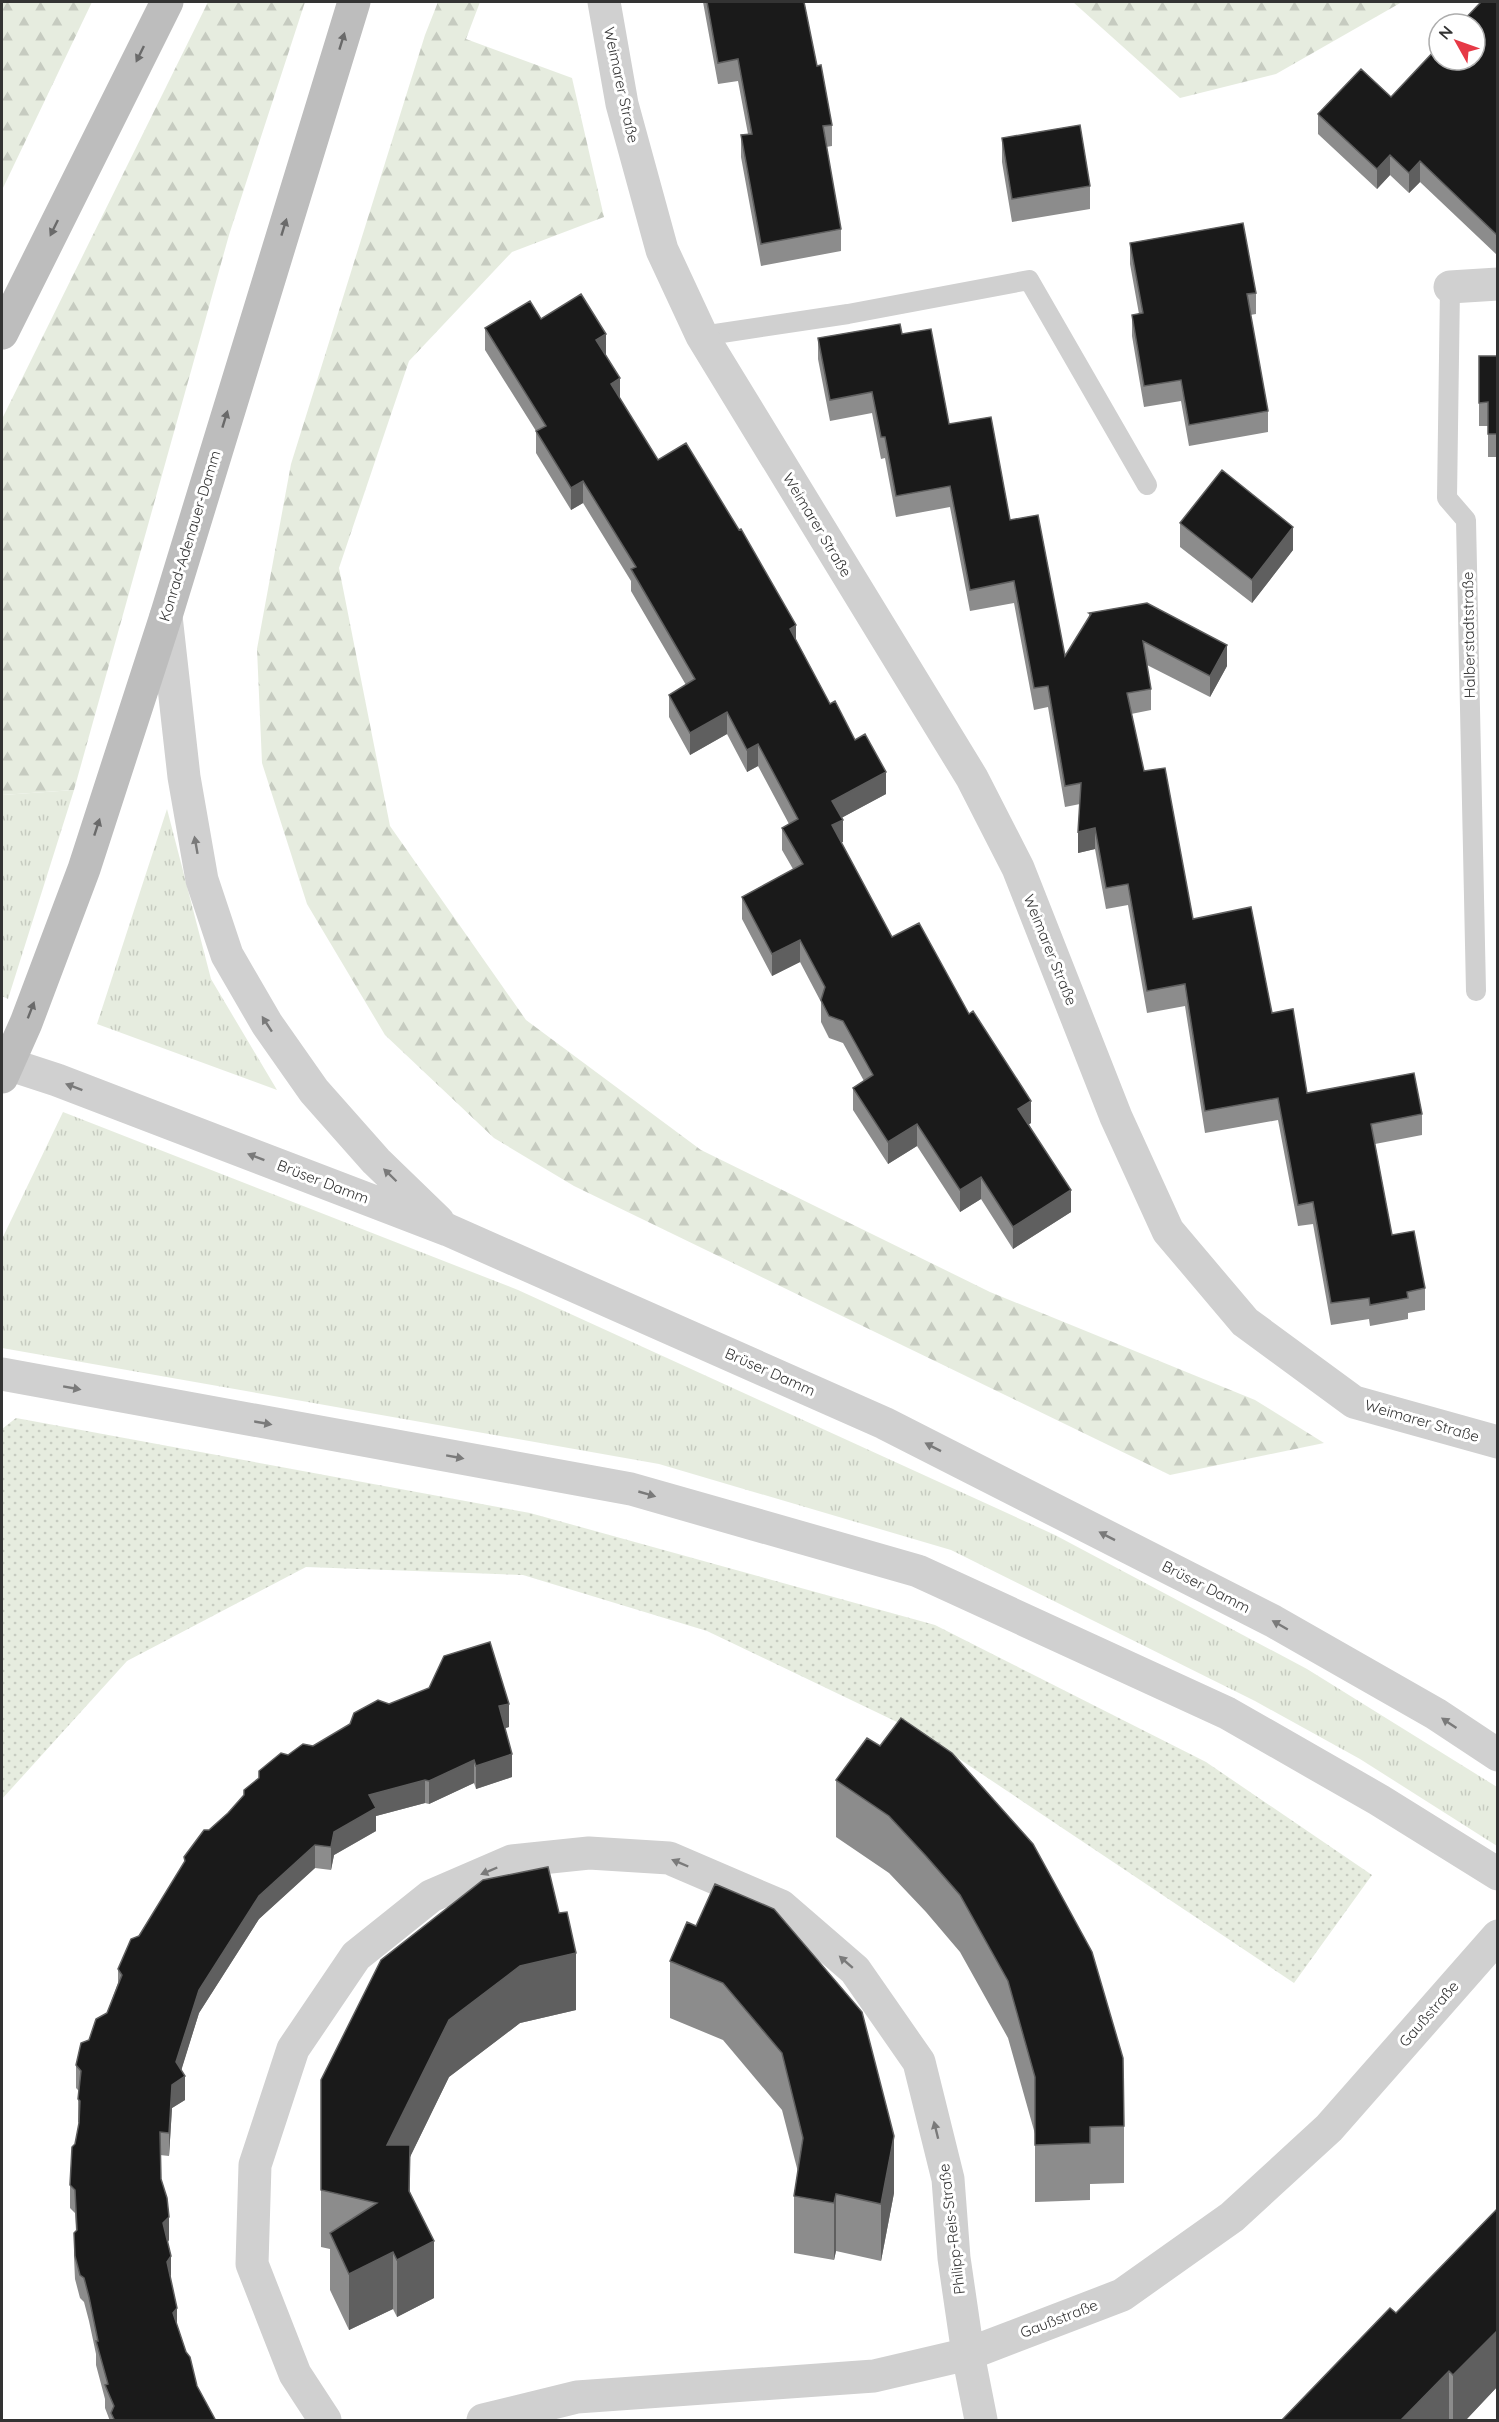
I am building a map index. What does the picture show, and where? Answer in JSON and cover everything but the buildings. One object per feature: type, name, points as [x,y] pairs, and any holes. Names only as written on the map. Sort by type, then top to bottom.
[{"type":"main road","points":[[2,333],[166,2]]},
{"type":"main road","name":"Konrad-Adenauer-Damm","points":[[4,1068],[26,1023],[84,869],[166,616],[354,2]]},
{"type":"street","name":"Weimarer Straße","points":[[604,2],[622,104],[662,250],[702,336],[972,778],[1018,868],[1116,1117],[1168,1231],[1245,1322],[1354,1402],[1497,1442]]},
{"type":"street","points":[[1450,287],[1497,284]]},
{"type":"street","points":[[166,616],[184,777],[202,880],[227,955],[267,1024],[314,1091],[376,1161],[447,1230]]},
{"type":"street","name":"Brüser Damm","points":[[4,1068],[68,1084],[447,1230],[884,1423],[1273,1621],[1436,1714],[1497,1755]]},
{"type":"street","points":[[6,1378],[631,1489],[918,1571],[1227,1713],[1379,1800],[1497,1874]]},
{"type":"street","name":"Philipp-Reis-Straße","points":[[325,2421],[295,2374],[252,2264],[255,2165],[293,2049],[356,1956],[431,1896],[512,1862],[589,1853],[669,1858],[781,1906],[855,1970],[919,2062],[948,2179],[954,2258],[968,2354],[981,2421]]},
{"type":"street","name":"Gaußstraße","points":[[483,2421],[577,2397],[874,2376],[968,2354],[1122,2295],[1232,2217],[1329,2128],[1497,1936]]},
{"type":"lane","points":[[702,336],[848,314],[1029,280],[1147,485]]},
{"type":"lane","name":"Halberstadtstraße","points":[[1450,287],[1447,498],[1466,520],[1476,991]]},
{"type":"green space","points":[[2,2],[92,2],[2,190]]},
{"type":"green space","points":[[208,2],[305,2],[229,235],[74,790],[2,795],[2,419]]},
{"type":"green space","points":[[438,2],[480,2],[466,39],[572,78],[604,217],[512,252],[409,361],[339,568],[390,826],[526,1020],[701,1150],[990,1292],[1255,1400],[1324,1443],[1170,1475],[574,1186],[494,1138],[385,1035],[307,904],[262,763],[257,649],[291,464],[425,35]]},
{"type":"green space","points":[[1073,2],[1402,2],[1276,74],[1180,98]]},
{"type":"green space","points":[[74,790],[8,999],[2,996],[2,795]]},
{"type":"green space","points":[[167,809],[211,979],[277,1090],[97,1024]]},
{"type":"green space","points":[[63,1112],[518,1290],[1055,1535],[1307,1669],[1497,1787],[1497,1846],[1360,1759],[1255,1701],[951,1550],[659,1464],[2,1348],[2,1239]]},
{"type":"green space","points":[[16,1418],[530,1513],[935,1625],[1206,1762],[1372,1875],[1294,1983],[922,1734],[707,1631],[523,1575],[306,1567],[127,1661],[2,1799],[2,1429]]}]
